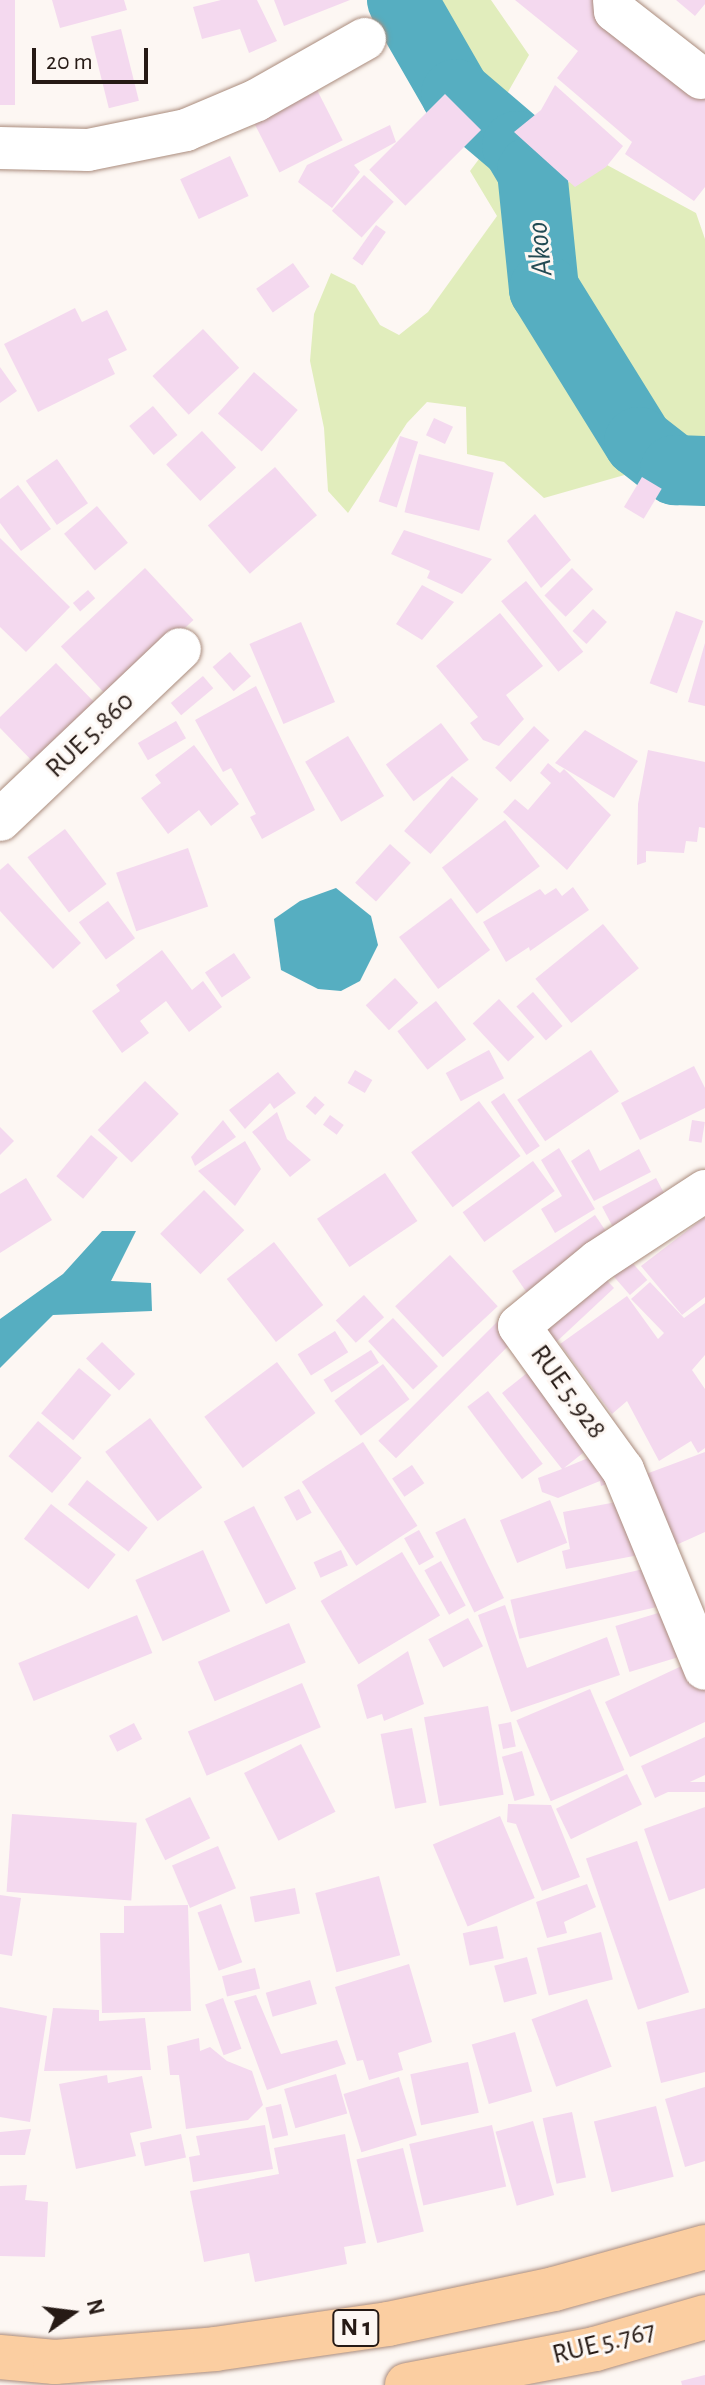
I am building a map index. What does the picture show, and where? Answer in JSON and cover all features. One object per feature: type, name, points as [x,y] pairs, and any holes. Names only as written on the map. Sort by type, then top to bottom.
[{"type":"highway","name":"N 1","points":[[0,2357],[54,2374],[388,2324],[554,2289],[705,2247]]},
{"type":"highway","name":"RUE 5.767","points":[[407,2385],[595,2349],[705,2317]]},
{"type":"street","points":[[614,0],[615,11],[701,78]]},
{"type":"street","points":[[0,148],[88,150],[186,130],[257,100],[365,39]]},
{"type":"street","name":"RUE 5.860","points":[[0,820],[180,649]]},
{"type":"street","name":"RUE 5.928","points":[[705,1191],[598,1261],[519,1326],[623,1470],[705,1669]]},
{"type":"green space","points":[[381,0],[491,0],[529,55],[495,115],[502,127],[565,186],[594,158],[696,213],[705,239],[705,452],[544,498],[504,462],[467,454],[466,407],[427,402],[407,423],[348,513],[328,491],[324,428],[310,361],[314,314],[331,273],[355,285],[380,325],[399,335],[428,312],[497,216],[470,171],[491,143],[487,134],[415,58]]},
{"type":"water","points":[[336,888],[371,916],[378,945],[360,981],[341,991],[318,989],[281,970],[274,919],[300,901]]},
{"type":"water","points":[[102,1231],[136,1231],[111,1281],[151,1283],[152,1311],[53,1315],[0,1368],[0,1319],[63,1274]]},
{"type":"building","points":[[0,0],[15,0],[15,105],[0,105]]},
{"type":"building","points":[[52,0],[124,0],[127,10],[60,28]]},
{"type":"building","points":[[221,0],[257,0],[277,41],[249,53],[240,29],[202,39],[193,7]]},
{"type":"building","points":[[274,0],[350,0],[284,26]]},
{"type":"building","points":[[515,0],[596,0],[705,87],[705,187],[694,201],[625,154],[632,142],[557,78],[578,51]]},
{"type":"building","points":[[676,0],[705,0],[705,4],[695,16]]},
{"type":"building","points":[[121,29],[139,101],[109,108],[91,36]]},
{"type":"building","points":[[555,85],[623,146],[606,167],[575,187],[514,132],[541,110]]},
{"type":"building","points":[[315,86],[343,140],[279,173],[252,118]]},
{"type":"building","points":[[445,94],[481,130],[405,206],[369,170]]},
{"type":"building","points":[[390,125],[396,142],[354,165],[360,172],[332,208],[298,182],[307,165]]},
{"type":"building","points":[[230,156],[249,196],[199,219],[180,179]]},
{"type":"building","points":[[364,175],[394,202],[362,237],[332,211]]},
{"type":"building","points":[[376,225],[386,232],[362,265],[352,259]]},
{"type":"building","points":[[293,263],[310,287],[273,313],[256,289]]},
{"type":"building","points":[[75,308],[82,322],[107,310],[127,350],[108,359],[115,374],[38,412],[4,344]]},
{"type":"building","points":[[203,329],[239,368],[189,415],[153,376]]},
{"type":"building","points":[[0,367],[17,391],[0,403]]},
{"type":"building","points":[[254,372],[298,410],[262,452],[218,414]]},
{"type":"building","points":[[153,406],[177,435],[154,455],[129,426]]},
{"type":"building","points":[[434,418],[453,427],[445,444],[426,435]]},
{"type":"building","points":[[202,431],[236,468],[200,501],[166,464]]},
{"type":"building","points":[[400,436],[418,442],[397,507],[379,502]]},
{"type":"building","points":[[419,454],[494,473],[479,531],[404,512]]},
{"type":"building","points":[[57,459],[88,503],[57,525],[26,481]]},
{"type":"building","points":[[275,467],[317,515],[250,574],[208,525]]},
{"type":"building","points":[[642,477],[662,489],[644,519],[624,507]]},
{"type":"building","points":[[18,485],[51,529],[21,551],[0,523],[0,499]]},
{"type":"building","points":[[97,506],[128,543],[95,570],[64,534]]},
{"type":"building","points":[[535,514],[571,560],[541,588],[507,541]]},
{"type":"building","points":[[404,530],[492,559],[462,594],[427,578],[430,571],[391,554]]},
{"type":"building","points":[[0,538],[70,607],[26,652],[0,627]]},
{"type":"building","points":[[145,568],[193,620],[109,698],[61,646]]},
{"type":"building","points":[[572,568],[593,589],[566,617],[544,596]]},
{"type":"building","points":[[526,581],[583,652],[558,672],[501,601]]},
{"type":"building","points":[[422,585],[454,602],[422,640],[396,624]]},
{"type":"building","points":[[88,590],[95,598],[80,611],[73,603]]},
{"type":"building","points":[[593,609],[607,622],[586,644],[573,631]]},
{"type":"building","points":[[676,611],[703,621],[677,693],[650,683]]},
{"type":"building","points":[[500,613],[543,666],[506,695],[524,719],[499,746],[483,740],[470,723],[478,717],[436,666]]},
{"type":"building","points":[[301,622],[335,702],[283,724],[249,644]]},
{"type":"building","points":[[705,643],[705,706],[688,702]]},
{"type":"building","points":[[230,652],[251,676],[234,691],[213,667]]},
{"type":"building","points":[[56,663],[101,709],[40,769],[0,728],[0,717]]},
{"type":"building","points":[[203,676],[213,688],[181,715],[171,703]]},
{"type":"building","points":[[256,686],[315,810],[262,839],[250,817],[256,814],[231,768],[223,772],[195,720]]},
{"type":"building","points":[[176,721],[186,738],[148,760],[138,743]]},
{"type":"building","points":[[441,723],[469,760],[414,801],[386,765]]},
{"type":"building","points":[[534,726],[549,740],[510,782],[495,768]]},
{"type":"building","points":[[585,730],[638,761],[614,798],[555,763]]},
{"type":"building","points":[[348,736],[384,796],[341,822],[305,762]]},
{"type":"building","points":[[194,745],[239,804],[211,826],[199,810],[168,834],[141,798],[161,783],[155,775]]},
{"type":"building","points":[[648,750],[705,762],[705,828],[699,827],[697,842],[686,841],[684,853],[646,851],[646,862],[637,865],[638,804]]},
{"type":"building","points":[[548,763],[560,773],[564,769],[611,815],[567,870],[503,812],[515,799],[528,810],[551,783],[540,773]]},
{"type":"building","points":[[452,776],[478,799],[431,854],[404,831]]},
{"type":"building","points":[[505,820],[540,866],[477,914],[442,868]]},
{"type":"building","points":[[65,829],[107,884],[69,912],[27,857]]},
{"type":"building","points":[[390,844],[411,863],[376,901],[355,883]]},
{"type":"building","points":[[188,848],[208,907],[136,931],[116,873]]},
{"type":"building","points":[[8,863],[81,943],[53,969],[0,911],[0,870]]},
{"type":"building","points":[[573,887],[589,910],[530,951],[529,947],[506,962],[483,922],[540,889],[545,895],[556,888],[562,896]]},
{"type":"building","points":[[451,898],[490,950],[438,989],[399,937]]},
{"type":"building","points":[[108,901],[135,938],[106,959],[79,922]]},
{"type":"building","points":[[603,924],[639,968],[571,1023],[535,979]]},
{"type":"building","points":[[162,950],[192,990],[203,981],[222,1007],[189,1032],[166,1001],[140,1021],[149,1033],[122,1053],[92,1011],[120,991],[116,985]]},
{"type":"building","points":[[234,953],[251,978],[222,997],[205,973]]},
{"type":"building","points":[[395,978],[418,1003],[389,1030],[366,1005]]},
{"type":"building","points":[[533,992],[563,1026],[546,1040],[516,1006]]},
{"type":"building","points":[[499,999],[534,1037],[508,1062],[473,1024]]},
{"type":"building","points":[[436,1001],[466,1040],[428,1070],[397,1031]]},
{"type":"building","points":[[489,1050],[504,1078],[461,1101],[446,1073]]},
{"type":"building","points":[[591,1050],[619,1091],[545,1141],[517,1100]]},
{"type":"building","points":[[694,1066],[705,1088],[705,1108],[640,1140],[621,1103]]},
{"type":"building","points":[[355,1070],[372,1080],[365,1093],[347,1083]]},
{"type":"building","points":[[278,1072],[296,1093],[274,1109],[270,1103],[245,1129],[229,1110]]},
{"type":"building","points":[[145,1081],[179,1114],[132,1163],[98,1130]]},
{"type":"building","points":[[504,1093],[540,1146],[527,1155],[491,1102]]},
{"type":"building","points":[[315,1096],[325,1105],[315,1115],[306,1106]]},
{"type":"building","points":[[479,1101],[521,1156],[453,1207],[411,1152]]},
{"type":"building","points":[[277,1112],[287,1139],[311,1160],[290,1177],[252,1132]]},
{"type":"building","points":[[330,1115],[344,1125],[337,1135],[323,1125]]},
{"type":"building","points":[[223,1120],[236,1137],[195,1166],[191,1157]]},
{"type":"building","points":[[692,1120],[705,1122],[702,1143],[689,1141]]},
{"type":"building","points":[[0,1127],[14,1141],[0,1155]]},
{"type":"building","points":[[91,1135],[118,1157],[83,1199],[56,1176]]},
{"type":"building","points":[[245,1141],[261,1169],[235,1206],[198,1171]]},
{"type":"building","points":[[559,1148],[595,1209],[555,1233],[541,1209],[562,1196],[541,1160]]},
{"type":"building","points":[[589,1149],[600,1171],[639,1149],[651,1172],[594,1201],[571,1161]]},
{"type":"building","points":[[533,1161],[555,1191],[484,1242],[463,1212]]},
{"type":"building","points":[[385,1173],[417,1221],[349,1267],[317,1219]]},
{"type":"building","points":[[26,1178],[52,1220],[0,1253],[0,1194]]},
{"type":"building","points":[[656,1178],[670,1204],[616,1233],[602,1207]]},
{"type":"building","points":[[204,1190],[244,1230],[200,1274],[160,1234]]},
{"type":"building","points":[[595,1215],[614,1243],[531,1299],[512,1271]]},
{"type":"building","points":[[705,1217],[705,1297],[682,1315],[641,1266]]},
{"type":"building","points":[[274,1242],[323,1305],[276,1342],[227,1279]]},
{"type":"building","points":[[623,1252],[647,1280],[630,1295],[606,1267]]},
{"type":"building","points":[[450,1255],[498,1306],[443,1357],[395,1306]]},
{"type":"building","points":[[599,1272],[614,1288],[556,1342],[541,1326]]},
{"type":"building","points":[[650,1282],[684,1318],[705,1303],[705,1355],[692,1370],[705,1389],[705,1448],[698,1453],[691,1441],[659,1461],[627,1401],[612,1414],[560,1344],[627,1296],[658,1339],[664,1333],[631,1299]]},
{"type":"building","points":[[364,1295],[384,1317],[356,1343],[336,1320]]},
{"type":"building","points":[[507,1312],[525,1330],[396,1458],[378,1441]]},
{"type":"building","points":[[393,1318],[438,1366],[413,1389],[368,1341]]},
{"type":"building","points":[[335,1331],[348,1352],[311,1376],[298,1354]]},
{"type":"building","points":[[102,1342],[135,1374],[119,1390],[86,1359]]},
{"type":"building","points":[[371,1350],[379,1363],[331,1392],[324,1380]]},
{"type":"building","points":[[552,1353],[612,1430],[564,1468],[622,1444],[631,1476],[601,1486],[600,1481],[558,1498],[542,1492],[538,1478],[562,1469],[502,1393]]},
{"type":"building","points":[[277,1362],[316,1413],[243,1468],[204,1417]]},
{"type":"building","points":[[383,1364],[409,1399],[361,1436],[334,1401]]},
{"type":"building","points":[[79,1368],[111,1395],[73,1440],[41,1413]]},
{"type":"building","points":[[488,1391],[543,1464],[522,1479],[467,1407]]},
{"type":"building","points":[[150,1418],[202,1487],[158,1521],[105,1452]]},
{"type":"building","points":[[38,1421],[82,1458],[52,1493],[8,1456]]},
{"type":"building","points":[[363,1442],[417,1526],[356,1566],[302,1482]]},
{"type":"building","points":[[705,1452],[705,1532],[665,1550],[566,1569],[562,1551],[570,1549],[563,1512],[654,1495],[646,1474]]},
{"type":"building","points":[[412,1465],[424,1483],[404,1497],[392,1478]]},
{"type":"building","points":[[87,1480],[148,1527],[129,1552],[68,1504]]},
{"type":"building","points":[[299,1489],[312,1513],[297,1521],[284,1497]]},
{"type":"building","points":[[550,1500],[567,1543],[517,1563],[500,1520]]},
{"type":"building","points":[[51,1504],[116,1554],[89,1589],[24,1539]]},
{"type":"building","points":[[254,1506],[296,1589],[266,1604],[224,1521]]},
{"type":"building","points":[[465,1518],[504,1598],[474,1612],[435,1532]]},
{"type":"building","points":[[419,1530],[434,1557],[419,1565],[404,1538]]},
{"type":"building","points":[[203,1550],[230,1611],[163,1641],[135,1580]]},
{"type":"building","points":[[341,1550],[348,1566],[321,1578],[314,1562]]},
{"type":"building","points":[[402,1552],[440,1615],[359,1664],[321,1601]]},
{"type":"building","points":[[441,1561],[466,1606],[449,1615],[424,1570]]},
{"type":"building","points":[[678,1561],[687,1600],[519,1639],[510,1600]]},
{"type":"building","points":[[505,1605],[527,1668],[607,1637],[620,1675],[511,1712],[478,1615]]},
{"type":"building","points":[[668,1610],[682,1656],[629,1672],[615,1626]]},
{"type":"building","points":[[137,1615],[152,1653],[34,1701],[18,1663]]},
{"type":"building","points":[[468,1618],[483,1646],[443,1667],[428,1639]]},
{"type":"building","points":[[289,1623],[306,1663],[215,1701],[198,1662]]},
{"type":"building","points":[[408,1651],[424,1704],[384,1721],[382,1714],[367,1719],[357,1685]]},
{"type":"building","points":[[705,1655],[705,1722],[630,1757],[605,1702]]},
{"type":"building","points":[[302,1683],[321,1727],[207,1776],[188,1731]]},
{"type":"building","points":[[590,1689],[624,1770],[551,1801],[516,1720]]},
{"type":"building","points":[[488,1706],[504,1795],[440,1806],[424,1717]]},
{"type":"building","points":[[511,1722],[516,1747],[503,1749],[498,1724]]},
{"type":"building","points":[[134,1723],[142,1739],[117,1752],[109,1736]]},
{"type":"building","points":[[412,1728],[427,1803],[395,1809],[381,1734]]},
{"type":"building","points":[[705,1737],[705,1775],[655,1798],[641,1766]]},
{"type":"building","points":[[301,1744],[336,1812],[278,1841],[244,1773]]},
{"type":"building","points":[[522,1751],[535,1795],[514,1801],[502,1757]]},
{"type":"building","points":[[627,1774],[642,1805],[571,1839],[556,1809]]},
{"type":"building","points":[[657,1782],[705,1782],[705,1792],[657,1792]]},
{"type":"building","points":[[190,1797],[210,1838],[165,1860],[145,1819]]},
{"type":"building","points":[[508,1804],[551,1805],[580,1877],[542,1891],[516,1824],[507,1822]]},
{"type":"building","points":[[705,1807],[705,1888],[669,1901],[644,1829]]},
{"type":"building","points":[[12,1814],[137,1823],[131,1901],[7,1892]]},
{"type":"building","points":[[500,1816],[535,1898],[468,1926],[433,1845]]},
{"type":"building","points":[[637,1841],[689,1992],[638,2010],[586,1859]]},
{"type":"building","points":[[218,1846],[236,1888],[190,1908],[172,1866]]},
{"type":"building","points":[[379,1876],[400,1955],[336,1972],[315,1893]]},
{"type":"building","points":[[587,1884],[596,1907],[564,1922],[567,1933],[547,1938],[536,1902]]},
{"type":"building","points":[[295,1888],[300,1914],[255,1922],[250,1897]]},
{"type":"building","points":[[0,1895],[21,1898],[12,1956],[0,1954]]},
{"type":"building","points":[[221,1904],[242,1962],[219,1971],[198,1913]]},
{"type":"building","points":[[188,1905],[191,2011],[102,2013],[100,1933],[124,1933],[124,1906]]},
{"type":"building","points":[[497,1926],[504,1958],[470,1966],[463,1933]]},
{"type":"building","points":[[601,1932],[613,1980],[549,1996],[537,1948]]},
{"type":"building","points":[[527,1957],[537,1994],[504,2003],[494,1966]]},
{"type":"building","points":[[409,1964],[432,2042],[398,2053],[403,2070],[369,2080],[363,2060],[357,2061],[335,1987]]},
{"type":"building","points":[[255,1968],[260,1988],[227,1997],[222,1976]]},
{"type":"building","points":[[310,1980],[317,2004],[273,2017],[266,1993]]},
{"type":"building","points":[[256,1995],[281,2054],[337,2040],[346,2064],[267,2090],[234,2001]]},
{"type":"building","points":[[223,1998],[241,2049],[224,2055],[205,2004]]},
{"type":"building","points":[[587,1999],[612,2067],[556,2087],[532,2019]]},
{"type":"building","points":[[0,2007],[47,2016],[30,2122],[0,2117]]},
{"type":"building","points":[[53,2008],[99,2010],[99,2021],[145,2018],[151,2070],[44,2071]]},
{"type":"building","points":[[705,2008],[705,2072],[661,2083],[646,2022]]},
{"type":"building","points":[[515,2032],[532,2092],[489,2104],[472,2044]]},
{"type":"building","points":[[199,2038],[200,2051],[210,2047],[227,2061],[252,2071],[263,2105],[248,2120],[186,2129],[179,2075],[170,2075],[167,2046]]},
{"type":"building","points":[[468,2062],[479,2113],[421,2125],[410,2074]]},
{"type":"building","points":[[336,2074],[347,2113],[295,2128],[284,2089]]},
{"type":"building","points":[[107,2075],[108,2083],[142,2076],[152,2128],[130,2133],[136,2156],[76,2169],[59,2084]]},
{"type":"building","points":[[399,2077],[417,2135],[361,2152],[344,2094]]},
{"type":"building","points":[[705,2087],[705,2161],[685,2167],[665,2099]]},
{"type":"building","points":[[281,2104],[288,2135],[273,2139],[265,2108]]},
{"type":"building","points":[[656,2106],[674,2177],[612,2192],[594,2121]]},
{"type":"building","points":[[572,2112],[586,2178],[557,2184],[543,2118]]},
{"type":"building","points":[[533,2121],[554,2195],[517,2206],[496,2132]]},
{"type":"building","points":[[265,2125],[273,2169],[193,2182],[189,2157],[200,2155],[196,2136]]},
{"type":"building","points":[[492,2125],[506,2186],[423,2206],[409,2144]]},
{"type":"building","points":[[31,2129],[25,2155],[0,2155],[0,2132]]},
{"type":"building","points":[[181,2134],[186,2157],[145,2166],[140,2143]]},
{"type":"building","points":[[345,2134],[366,2243],[344,2247],[347,2264],[255,2282],[249,2253],[204,2262],[190,2191],[279,2174],[274,2148]]},
{"type":"building","points":[[403,2148],[424,2231],[377,2243],[356,2160]]},
{"type":"building","points":[[27,2185],[25,2200],[48,2202],[45,2257],[0,2256],[0,2186]]},
{"type":"building","points":[[705,2375],[705,2385],[682,2385],[681,2381]]},
{"type":"waterway","name":"Akoo","points":[[402,0],[456,94],[517,146],[532,171],[544,289],[639,442],[675,470],[705,471]]}]
